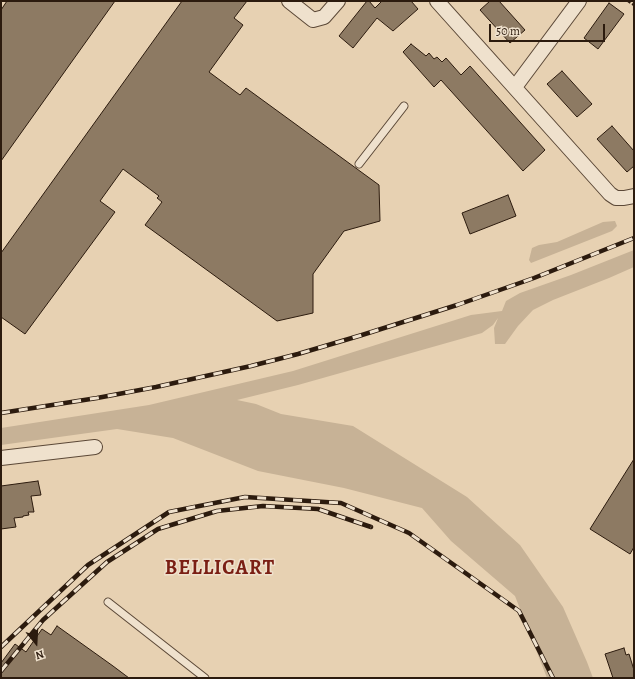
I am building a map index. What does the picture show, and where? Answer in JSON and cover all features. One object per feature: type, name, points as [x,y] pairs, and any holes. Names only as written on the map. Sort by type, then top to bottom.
[{"type":"street","points":[[289,1],[313,20],[324,17],[338,1]]},
{"type":"street","points":[[437,1],[610,194],[616,198],[634,196]]},
{"type":"street","points":[[515,87],[579,1]]},
{"type":"street","points":[[1,458],[95,447]]},
{"type":"lane","points":[[359,164],[404,106]]},
{"type":"lane","points":[[108,602],[206,678]]},
{"type":"path","points":[[628,1],[634,5]]},
{"type":"shaded area","points":[[615,221],[617,226],[612,231],[531,263],[529,260],[532,248],[539,245],[557,242],[603,222]]},
{"type":"shaded area","points":[[634,250],[634,267],[553,300],[533,310],[518,326],[505,344],[495,344],[494,328],[498,318],[493,325],[482,333],[298,385],[237,400],[256,404],[281,414],[353,426],[467,497],[520,545],[563,607],[593,678],[547,678],[515,596],[451,541],[422,508],[344,488],[258,471],[173,438],[117,429],[1,445],[1,428],[149,405],[293,371],[471,315],[502,311],[506,301],[520,293]]},
{"type":"building","points":[[7,1],[115,1],[1,161],[1,10]]},
{"type":"building","points":[[182,1],[247,1],[234,18],[243,25],[209,72],[240,95],[246,88],[379,185],[380,221],[344,231],[313,274],[313,313],[277,321],[145,225],[162,202],[157,198],[159,196],[123,169],[100,201],[115,212],[25,334],[1,317],[1,253]]},
{"type":"building","points":[[367,1],[369,1],[375,8],[382,1],[411,1],[418,9],[393,31],[377,18],[353,48],[339,36]]},
{"type":"building","points":[[490,1],[499,1],[525,30],[510,43],[480,10]]},
{"type":"building","points":[[609,3],[624,14],[598,49],[584,38]]},
{"type":"building","points":[[411,44],[426,56],[429,53],[434,59],[437,57],[442,62],[446,58],[461,75],[470,66],[545,150],[523,171],[441,80],[434,87],[403,52]]},
{"type":"building","points":[[562,71],[592,104],[577,117],[547,84]]},
{"type":"building","points":[[612,126],[634,151],[634,166],[627,172],[597,139]]},
{"type":"building","points":[[508,195],[516,216],[470,234],[462,213]]},
{"type":"building","points":[[634,459],[634,547],[630,554],[590,529]]},
{"type":"building","points":[[38,481],[41,495],[31,496],[34,512],[28,512],[29,515],[14,518],[16,527],[1,529],[1,486]]},
{"type":"building","points":[[57,626],[129,678],[1,678],[1,663],[15,644],[26,652],[42,629],[51,635]]},
{"type":"building","points":[[624,648],[626,655],[629,654],[634,670],[634,678],[613,678],[605,654]]},
{"type":"railway","points":[[1,413],[156,387],[298,354],[457,305],[534,278],[634,238]]},
{"type":"railway","points":[[1,647],[88,565],[169,512],[245,497],[341,503],[409,533],[519,611],[553,678]]},
{"type":"railway","points":[[1,671],[43,620],[107,562],[158,529],[217,511],[263,506],[318,509],[371,527]]},
{"type":"district","name":"BELLICART","points":[[220,569]]}]
